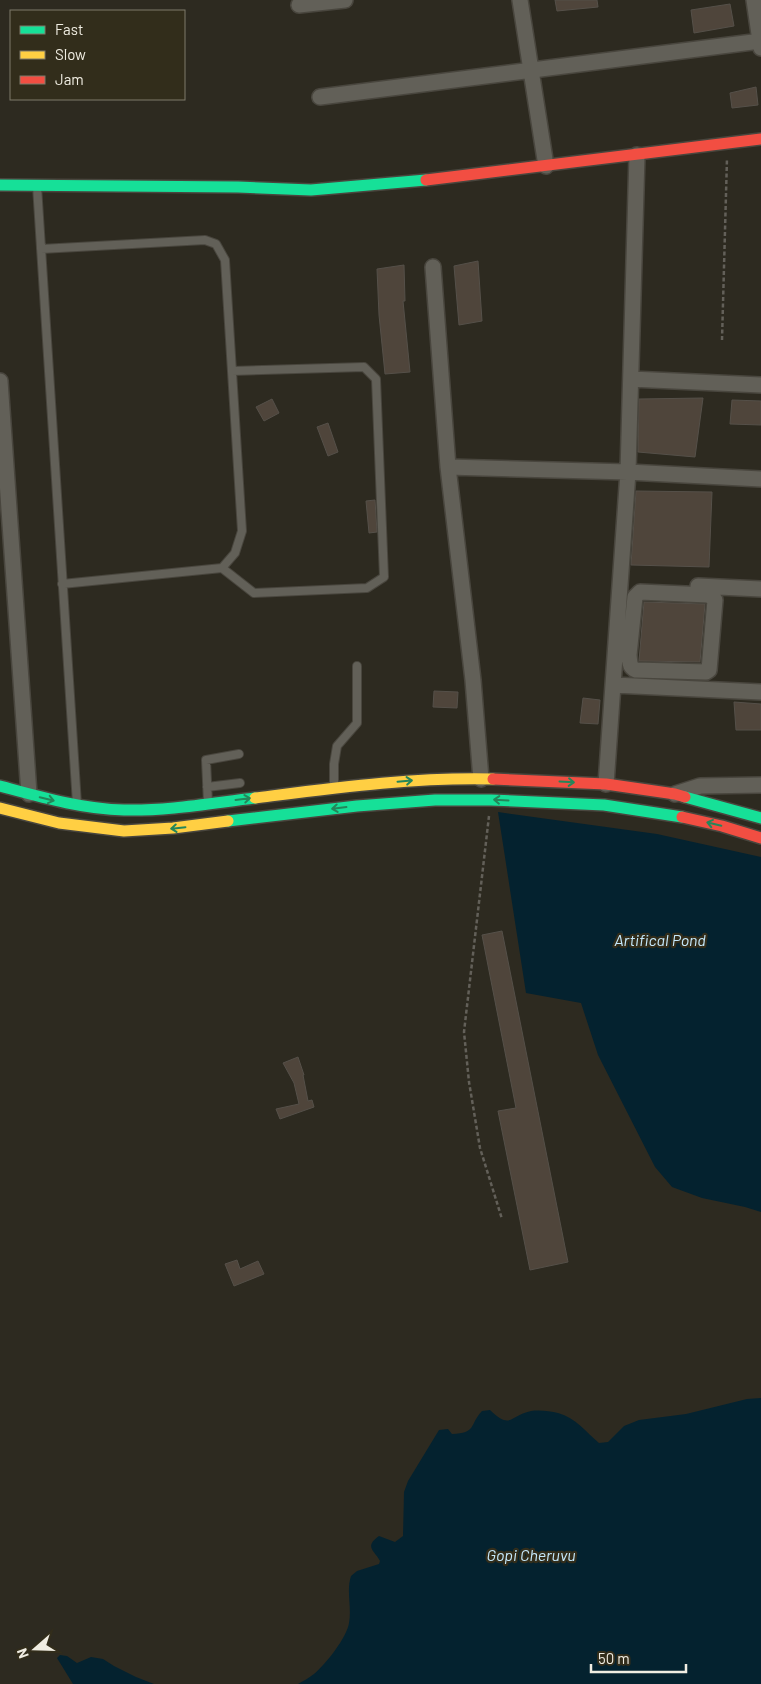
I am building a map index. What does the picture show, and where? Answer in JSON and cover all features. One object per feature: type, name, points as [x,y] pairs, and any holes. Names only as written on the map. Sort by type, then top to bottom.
[{"type":"street","points":[[299,6],[344,0]]},
{"type":"street","points":[[520,0],[546,166]]},
{"type":"street","points":[[320,97],[761,43],[754,0]]},
{"type":"street","points":[[0,185],[238,187],[311,190],[418,181],[761,139]]},
{"type":"street","points":[[606,784],[614,685],[622,655],[626,612],[620,583],[628,472],[637,155]]},
{"type":"street","points":[[433,267],[448,467],[481,779]]},
{"type":"street","points":[[631,379],[761,385]]},
{"type":"street","points":[[0,381],[29,794]]},
{"type":"street","points":[[448,467],[628,472],[761,479]]},
{"type":"street","points":[[620,583],[761,589]]},
{"type":"street","points":[[622,655],[632,668],[636,670],[706,672],[709,670],[715,600],[708,595],[640,592],[626,612]]},
{"type":"street","points":[[614,685],[761,692]]},
{"type":"street","points":[[0,786],[63,803],[124,810],[172,808],[334,788],[434,779],[606,784],[675,794],[761,818]]},
{"type":"street","points":[[675,794],[700,786],[761,785]]},
{"type":"street","points":[[671,814],[675,794]]},
{"type":"street","points":[[0,808],[60,823],[124,831],[173,828],[357,806],[435,800],[491,800],[604,805],[671,814],[722,826],[761,838]]},
{"type":"street","points":[[77,804],[78,825]]},
{"type":"lane","points":[[37,186],[77,804]]},
{"type":"lane","points":[[41,249],[205,240],[216,244],[225,260],[242,530],[235,553],[222,568],[62,584]]},
{"type":"lane","points":[[222,568],[254,593],[367,588],[384,577],[376,380],[364,367],[232,371]]},
{"type":"lane","points":[[334,788],[334,764],[337,746],[357,724],[356,666]]},
{"type":"lane","points":[[208,803],[206,760],[208,758],[239,754]]},
{"type":"lane","points":[[207,787],[240,783]]},
{"type":"path","points":[[722,340],[728,144]]},
{"type":"path","points":[[491,800],[464,1032],[469,1082],[480,1148],[502,1219]]},
{"type":"water","name":"Artifical Pond","points":[[498,812],[657,834],[761,857],[761,1212],[702,1198],[672,1187],[655,1167],[598,1055],[581,1003],[526,993]]},
{"type":"water","name":"Gopi Cheruvu","points":[[761,1398],[761,1684],[298,1684],[319,1670],[344,1635],[350,1617],[349,1587],[351,1576],[357,1571],[379,1564],[380,1561],[371,1546],[374,1540],[379,1536],[395,1542],[403,1536],[404,1492],[408,1481],[439,1430],[448,1429],[452,1434],[465,1432],[472,1427],[482,1411],[490,1410],[502,1419],[510,1420],[531,1411],[545,1411],[558,1413],[570,1418],[599,1443],[608,1442],[624,1426],[639,1420],[686,1414],[747,1399]]},
{"type":"water","points":[[60,1655],[67,1656],[77,1663],[91,1657],[103,1659],[136,1677],[154,1684],[73,1684],[57,1658]]},
{"type":"building","points":[[555,0],[597,0],[598,7],[557,11]]},
{"type":"building","points":[[730,4],[734,26],[694,33],[691,10]]},
{"type":"building","points":[[756,87],[758,105],[732,108],[730,93]]},
{"type":"building","points":[[478,261],[482,321],[459,325],[454,266]]},
{"type":"building","points":[[404,265],[405,301],[403,301],[410,372],[385,374],[379,315],[377,269]]},
{"type":"building","points":[[703,398],[695,457],[638,452],[639,399]]},
{"type":"building","points":[[272,399],[279,413],[264,421],[256,407]]},
{"type":"building","points":[[732,400],[761,401],[761,425],[730,424]]},
{"type":"building","points":[[328,423],[338,452],[328,456],[317,427]]},
{"type":"building","points":[[636,491],[712,492],[709,567],[631,565]]},
{"type":"building","points":[[375,500],[377,532],[369,533],[366,501]]},
{"type":"building","points":[[644,602],[705,604],[700,662],[639,661]]},
{"type":"building","points":[[434,691],[458,692],[457,708],[433,707]]},
{"type":"building","points":[[583,698],[600,700],[598,724],[580,723]]},
{"type":"building","points":[[734,702],[761,704],[761,730],[736,730]]},
{"type":"building","points":[[502,931],[568,1262],[530,1270],[498,1111],[516,1108],[482,935]]},
{"type":"building","points":[[298,1057],[304,1075],[308,1101],[312,1100],[314,1107],[280,1119],[276,1109],[299,1104],[294,1083],[283,1063]]},
{"type":"building","points":[[237,1260],[240,1269],[258,1261],[264,1274],[234,1286],[225,1264]]},
{"type":"traffic: fast","points":[[0,185],[238,187],[311,190],[426,180]]},
{"type":"traffic: fast","points":[[0,786],[77,805],[124,810],[173,808],[255,798]]},
{"type":"traffic: fast","points":[[685,797],[761,818]]},
{"type":"traffic: fast","points":[[228,821],[357,806],[435,800],[491,800],[604,805],[682,817]]},
{"type":"traffic: slow","points":[[255,798],[403,781],[493,779]]},
{"type":"traffic: slow","points":[[0,808],[59,823],[124,831],[173,828],[228,821]]},
{"type":"traffic: jam","points":[[426,180],[761,139]]},
{"type":"traffic: jam","points":[[493,779],[606,784],[685,797]]},
{"type":"traffic: jam","points":[[682,817],[722,826],[761,838]]}]
